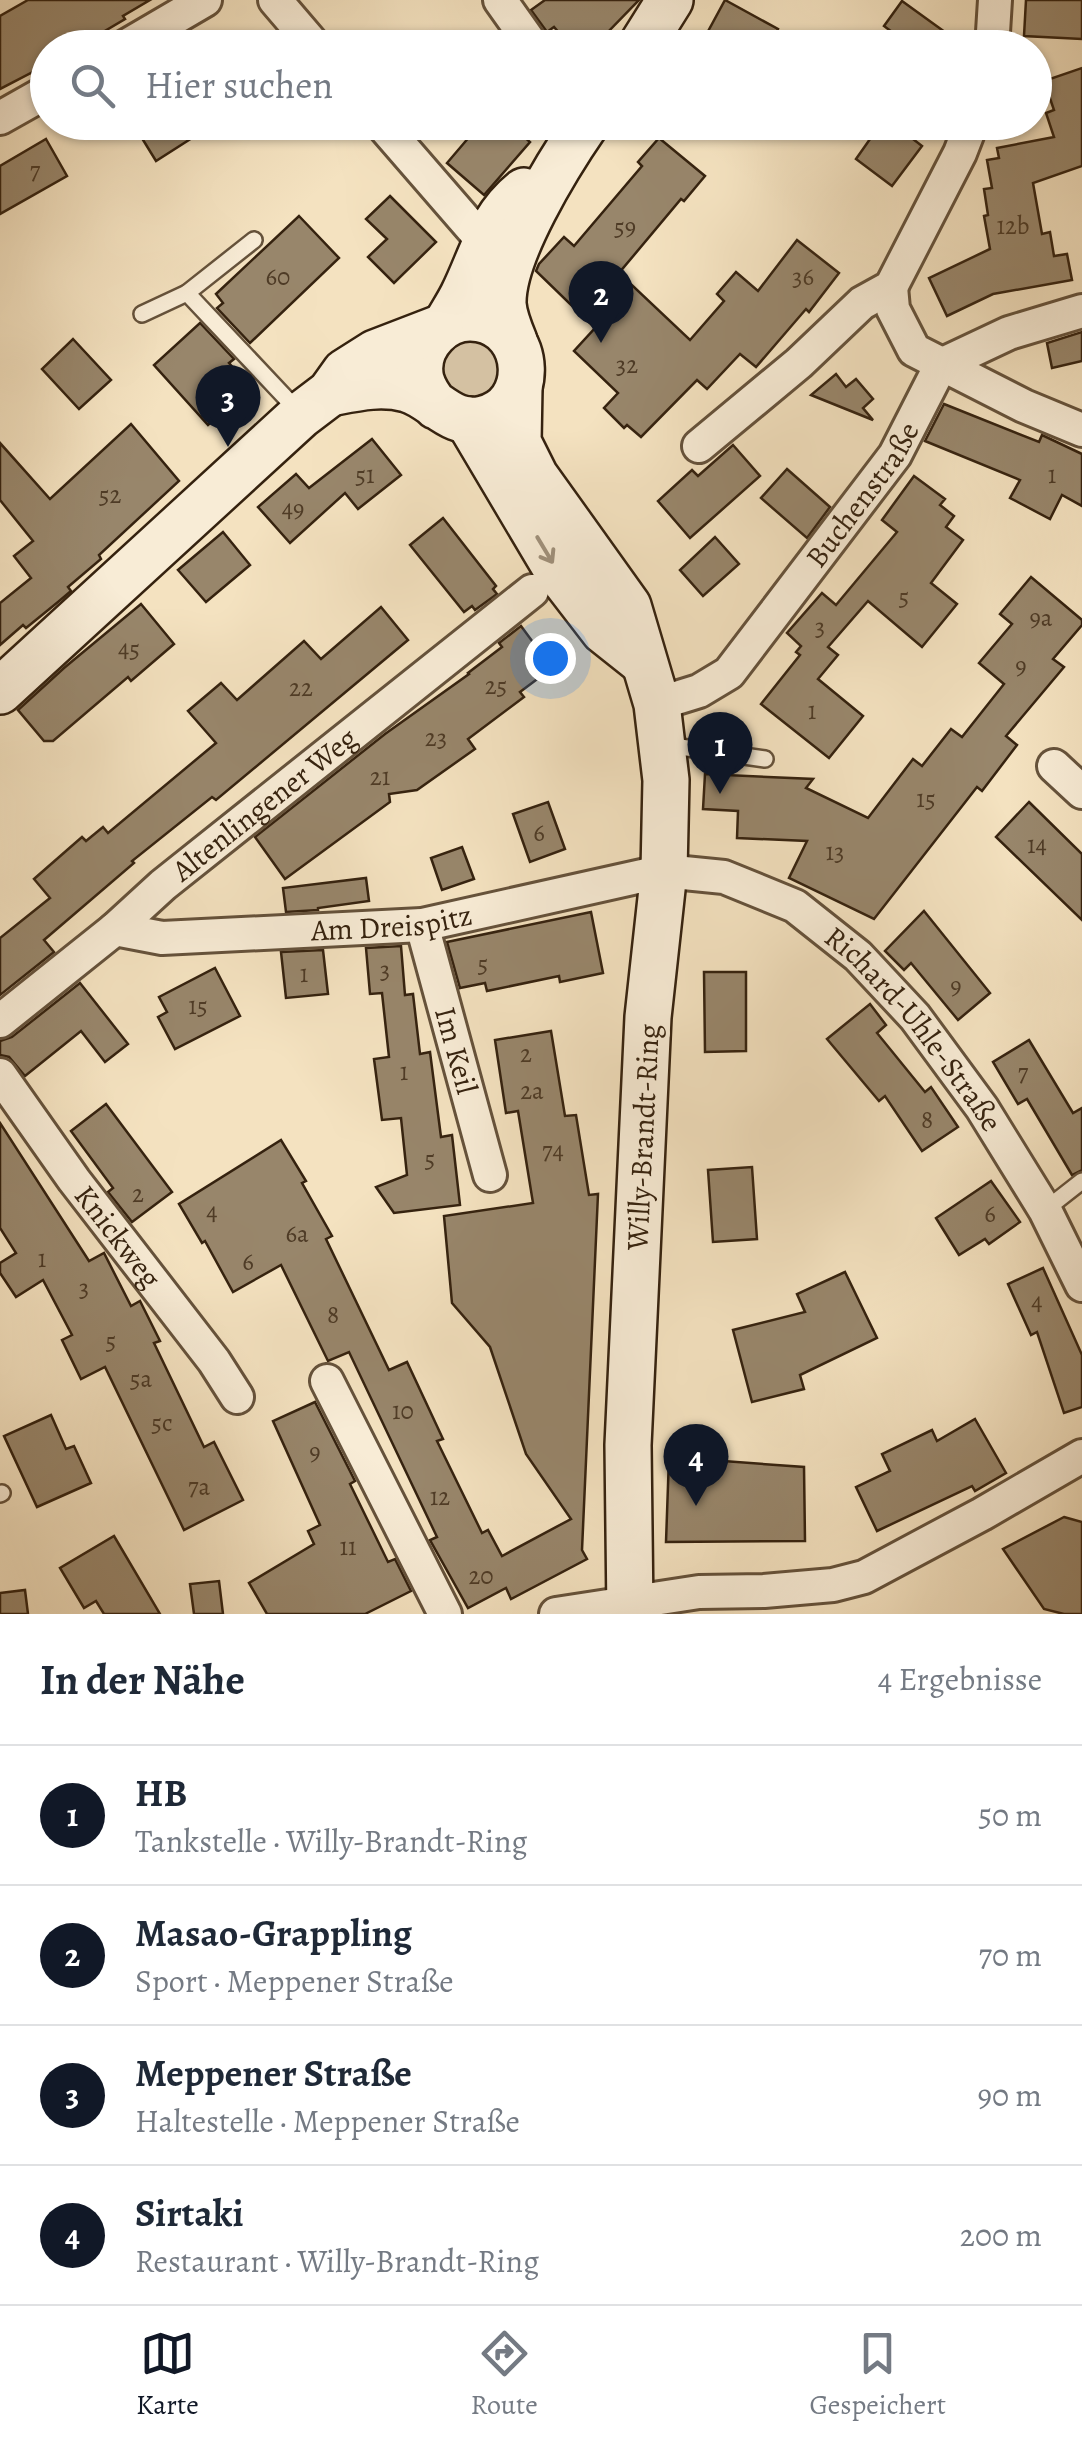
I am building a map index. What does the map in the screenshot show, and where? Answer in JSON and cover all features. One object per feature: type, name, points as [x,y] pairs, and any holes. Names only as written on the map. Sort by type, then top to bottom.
[{"type":"main road","points":[[651,30],[670,0]]},
{"type":"main road","points":[[316,404],[380,385],[410,390],[452,413],[484,419],[511,401],[519,387],[522,363],[503,308],[507,268],[560,161],[575,140]]},
{"type":"main road","points":[[560,161],[510,202],[484,242],[463,296],[428,341],[420,375],[425,392],[452,413],[557,570],[604,631],[644,662]]},
{"type":"main road","points":[[0,690],[316,404],[345,372],[375,353],[462,318],[491,322],[514,341]]},
{"type":"main road","name":"Willy-Brandt-Ring","points":[[519,387],[518,442],[535,476],[628,606],[660,724],[666,780],[664,872],[647,1036],[628,1465],[630,1608]]},
{"type":"street","points":[[154,30],[206,0]]},
{"type":"street","points":[[275,0],[301,30]]},
{"type":"street","points":[[500,0],[521,30]]},
{"type":"street","points":[[993,30],[994,0]]},
{"type":"street","points":[[0,118],[30,101]]},
{"type":"street","points":[[396,140],[484,242]]},
{"type":"street","points":[[698,446],[862,304],[890,287],[965,140]]},
{"type":"street","points":[[890,287],[894,309],[914,350],[1024,406],[1082,430]]},
{"type":"street","points":[[940,365],[1009,333],[1082,311]]},
{"type":"street","name":"Buchenstraße","points":[[660,724],[699,691],[729,673],[895,455],[940,365]]},
{"type":"street","name":"Altenlingener Weg","points":[[0,1020],[532,591]]},
{"type":"street","points":[[1054,766],[1082,792]]},
{"type":"street","name":"Am Dreispitz","points":[[115,928],[162,938],[422,925],[664,872]]},
{"type":"street","name":"Richard-Uhle-Straße","points":[[664,872],[724,877],[795,906],[858,956],[915,1016],[982,1108],[1045,1210],[1082,1285]]},
{"type":"street","name":"Im Keil","points":[[422,925],[490,1176]]},
{"type":"street","name":"Knickweg","points":[[0,1076],[237,1397]]},
{"type":"street","points":[[327,1382],[445,1614]]},
{"type":"street","points":[[556,1614],[630,1608],[699,1592],[832,1585],[864,1577],[1082,1456]]},
{"type":"lane","points":[[142,314],[186,293],[254,240]]},
{"type":"lane","points":[[186,293],[316,404]]},
{"type":"lane","points":[[660,724],[765,759]]},
{"type":"lane","points":[[1045,1210],[1082,1181]]},
{"type":"shaded area","points":[[478,334],[502,356],[499,387],[472,403],[442,389],[438,355],[444,345]]},
{"type":"building","points":[[28,0],[150,0],[106,30],[30,30],[30,73],[0,89],[0,16]]},
{"type":"building","points":[[545,0],[639,0],[610,30],[546,30],[531,10]]},
{"type":"building","points":[[725,0],[778,29],[777,30],[709,30]]},
{"type":"building","points":[[1026,0],[1082,0],[1082,39],[1052,37],[1052,30],[1024,30]]},
{"type":"building","points":[[902,1],[942,30],[889,30],[884,26]]},
{"type":"building","points":[[1082,68],[1082,166],[1033,183],[1042,234],[1050,232],[1054,256],[1067,254],[1072,280],[993,294],[947,316],[929,278],[990,249],[984,216],[988,215],[984,189],[992,188],[987,160],[999,158],[997,148],[1052,140],[1052,78]]},
{"type":"building","points":[[47,140],[67,176],[0,214],[0,166]]},
{"type":"building","points":[[143,140],[189,140],[156,161]]},
{"type":"building","points":[[467,140],[530,142],[484,195],[447,163]]},
{"type":"building","points":[[661,140],[705,176],[619,273],[690,340],[724,301],[717,294],[736,272],[758,291],[797,240],[839,273],[809,312],[806,309],[756,367],[740,354],[707,389],[697,380],[641,437],[627,425],[624,428],[604,408],[618,393],[574,351],[595,328],[536,271],[564,237],[574,246],[642,166],[638,162]]},
{"type":"building","points":[[869,140],[914,140],[922,146],[892,186],[856,159]]},
{"type":"building","points":[[390,196],[436,242],[394,283],[368,257],[387,239],[366,219]]},
{"type":"building","points":[[299,216],[339,258],[250,343],[217,308],[223,303],[216,294]]},
{"type":"building","points":[[200,323],[234,359],[229,363],[250,387],[208,425],[154,365]]},
{"type":"building","points":[[1082,332],[1082,361],[1052,368],[1047,343]]},
{"type":"building","points":[[73,339],[111,380],[79,409],[42,369]]},
{"type":"building","points":[[836,374],[846,387],[856,379],[873,399],[863,408],[873,420],[811,395]]},
{"type":"building","points":[[944,404],[1039,442],[1042,435],[1082,454],[1082,506],[1062,495],[1050,519],[1010,498],[1020,480],[925,441]]},
{"type":"building","points":[[131,424],[179,481],[99,555],[101,559],[68,587],[71,591],[0,645],[0,603],[31,578],[14,556],[33,541],[0,500],[0,443],[50,499]]},
{"type":"building","points":[[372,439],[401,475],[358,509],[345,493],[290,543],[258,507],[296,474],[309,488]]},
{"type":"building","points":[[733,445],[760,476],[690,538],[658,501],[692,470],[698,476]]},
{"type":"building","points":[[787,469],[830,507],[807,538],[761,498]]},
{"type":"building","points":[[914,476],[945,499],[940,505],[954,516],[946,527],[963,540],[931,583],[957,604],[922,647],[868,601],[828,647],[838,655],[818,679],[863,716],[829,758],[761,704],[800,655],[796,652],[801,646],[787,633],[822,593],[836,605],[897,532],[882,520]]},
{"type":"building","points":[[443,518],[496,586],[493,589],[497,594],[475,610],[472,606],[464,612],[410,545]]},
{"type":"building","points":[[223,532],[250,565],[206,602],[178,570]]},
{"type":"building","points":[[715,537],[739,564],[703,596],[680,570]]},
{"type":"building","points":[[1031,577],[1082,620],[1053,659],[1064,667],[1006,736],[1017,745],[982,791],[977,787],[874,919],[789,878],[807,841],[737,838],[738,811],[703,809],[705,774],[813,779],[806,788],[868,818],[913,759],[922,766],[951,729],[962,737],[1004,684],[979,663],[1012,624],[1000,614]]},
{"type":"building","points":[[141,604],[174,644],[131,681],[128,677],[53,741],[44,741],[18,710]]},
{"type":"building","points":[[381,607],[408,640],[216,800],[212,797],[132,861],[44,940],[54,952],[0,995],[0,938],[50,898],[34,879],[82,837],[86,841],[103,827],[108,833],[216,743],[188,711],[221,683],[237,700],[304,641],[321,659]]},
{"type":"building","points":[[521,626],[552,668],[520,692],[524,697],[468,739],[475,749],[417,790],[389,794],[390,802],[285,879],[255,837],[385,734],[469,674]]},
{"type":"building","points":[[548,802],[565,849],[530,862],[513,814]]},
{"type":"building","points":[[1029,802],[1082,854],[1082,920],[996,837]]},
{"type":"building","points":[[462,847],[474,879],[442,890],[431,858]]},
{"type":"building","points":[[366,878],[369,901],[286,912],[283,888]]},
{"type":"building","points":[[924,911],[990,993],[958,1020],[911,963],[904,970],[885,951]]},
{"type":"building","points":[[591,912],[603,973],[560,982],[559,976],[487,991],[485,983],[460,988],[447,942]]},
{"type":"building","points":[[401,946],[405,995],[413,994],[420,1054],[430,1052],[441,1137],[452,1135],[460,1205],[394,1213],[376,1187],[407,1175],[401,1118],[382,1120],[374,1059],[389,1057],[382,993],[370,994],[366,948]]},
{"type":"building","points":[[323,950],[328,994],[286,998],[281,952]]},
{"type":"building","points":[[215,968],[240,1016],[175,1049],[158,1017],[167,1012],[159,997]]},
{"type":"building","points":[[704,972],[746,972],[746,1051],[705,1052]]},
{"type":"building","points":[[80,983],[128,1044],[105,1062],[81,1031],[25,1076],[9,1057],[0,1055],[0,1041],[12,1037]]},
{"type":"building","points":[[870,1004],[886,1025],[877,1033],[925,1092],[931,1087],[958,1127],[922,1151],[885,1096],[879,1101],[827,1039]]},
{"type":"building","points":[[551,1031],[565,1116],[576,1115],[589,1195],[598,1194],[582,1550],[587,1559],[511,1599],[506,1588],[468,1608],[430,1540],[437,1537],[349,1352],[328,1361],[281,1265],[233,1292],[179,1204],[281,1140],[332,1236],[326,1239],[389,1370],[407,1362],[443,1439],[437,1441],[482,1533],[488,1530],[502,1556],[571,1519],[526,1454],[490,1347],[452,1303],[444,1216],[533,1203],[518,1111],[506,1113],[495,1040]]},
{"type":"building","points":[[1029,1040],[1073,1113],[1082,1108],[1082,1170],[1072,1175],[1027,1099],[1018,1104],[993,1062]]},
{"type":"building","points":[[106,1104],[172,1192],[132,1222],[108,1192],[113,1188],[71,1131]]},
{"type":"building","points":[[0,1123],[89,1261],[104,1253],[131,1306],[140,1301],[160,1341],[154,1343],[204,1447],[214,1442],[243,1500],[184,1530],[105,1367],[81,1379],[62,1340],[72,1335],[43,1280],[16,1297],[0,1273],[0,1263],[16,1253],[0,1228]]},
{"type":"building","points":[[752,1167],[757,1239],[713,1242],[708,1170]]},
{"type":"building","points":[[991,1181],[1020,1222],[989,1244],[985,1239],[959,1255],[936,1218]]},
{"type":"building","points":[[1043,1268],[1082,1355],[1082,1407],[1064,1413],[1037,1332],[1031,1335],[1008,1284]]},
{"type":"building","points":[[845,1272],[877,1338],[800,1375],[804,1389],[752,1402],[733,1330],[805,1312],[797,1294]]},
{"type":"building","points":[[315,1402],[355,1481],[350,1484],[388,1562],[395,1559],[411,1591],[365,1614],[267,1614],[249,1583],[314,1544],[308,1531],[320,1525],[273,1421]]},
{"type":"building","points":[[51,1415],[66,1449],[74,1446],[91,1483],[37,1507],[4,1436]]},
{"type":"building","points":[[975,1419],[1006,1473],[975,1491],[972,1486],[877,1531],[856,1487],[890,1471],[882,1454],[932,1430],[937,1441]]},
{"type":"building","points":[[669,1457],[804,1467],[805,1541],[666,1542]]},
{"type":"building","points":[[1064,1517],[1082,1522],[1082,1614],[1044,1609],[1003,1549]]},
{"type":"building","points":[[114,1536],[160,1614],[104,1614],[96,1601],[84,1608],[60,1568]]},
{"type":"building","points":[[219,1581],[223,1614],[194,1614],[190,1584]]},
{"type":"building","points":[[25,1590],[28,1614],[0,1614],[0,1593]]},
{"type":"place","name":"Masao-Grappling","points":[[601,343]]},
{"type":"place","name":"Meppener Straße","points":[[228,447]]},
{"type":"place","name":"HB","points":[[720,794]]},
{"type":"place","name":"Sirtaki","points":[[696,1506]]}]
